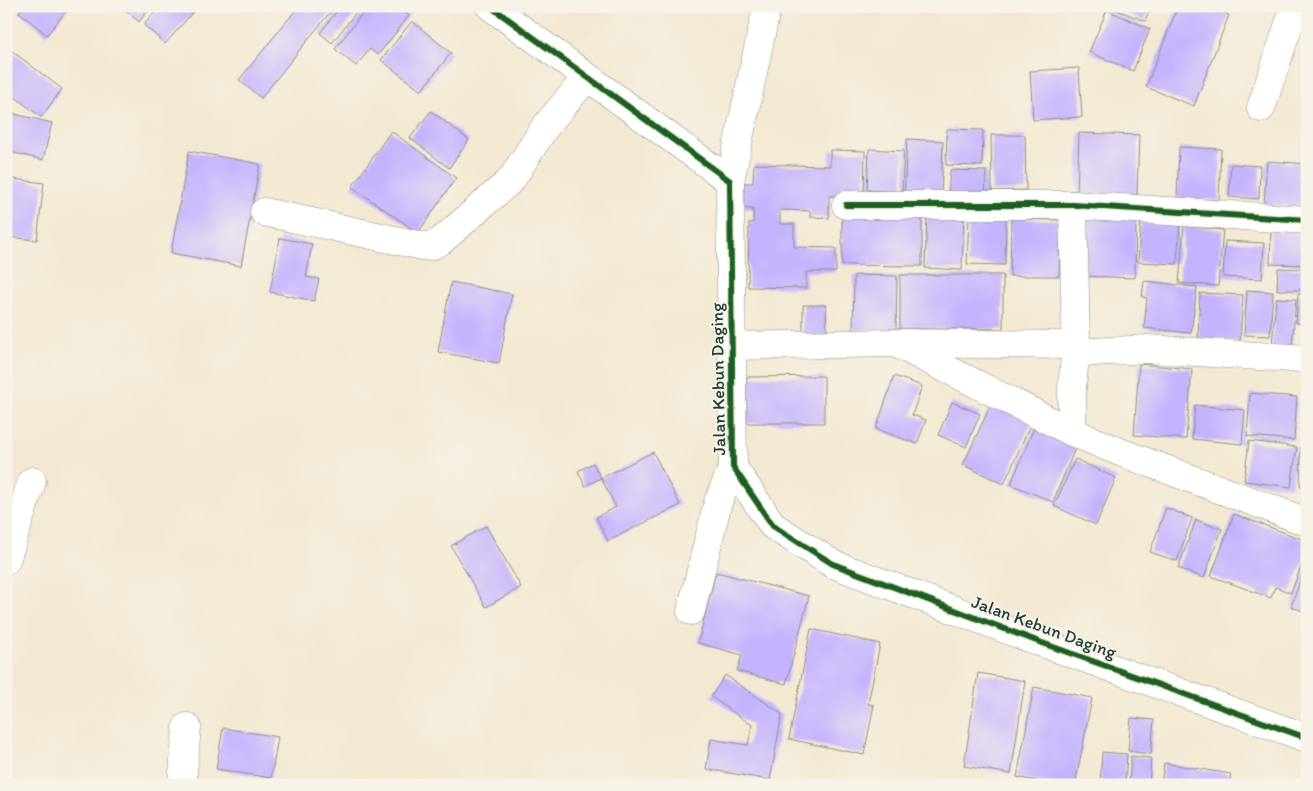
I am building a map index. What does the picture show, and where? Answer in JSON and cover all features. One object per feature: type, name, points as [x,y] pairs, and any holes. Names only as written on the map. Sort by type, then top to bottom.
[{"type":"street","points":[[490,6],[730,181]]},
{"type":"street","name":"Jalan Kebun Daging","points":[[767,6],[730,181],[733,467],[773,526],[833,564],[1042,643],[1307,738]]},
{"type":"street","points":[[1260,108],[1295,6]]},
{"type":"street","points":[[264,212],[423,246],[431,246],[441,241],[511,180],[545,127],[587,77]]},
{"type":"street","points":[[846,205],[1073,205],[1307,220]]},
{"type":"street","points":[[1072,432],[1072,389],[1075,349],[1073,205]]},
{"type":"street","points":[[895,343],[1072,432],[1120,452],[1301,518]]},
{"type":"street","points":[[732,346],[895,343],[1075,349],[1148,349],[1307,359]]},
{"type":"street","points":[[691,611],[718,502],[733,467]]},
{"type":"street","points":[[6,560],[32,481]]},
{"type":"street","points":[[182,785],[187,727]]},
{"type":"building","points":[[24,6],[70,6],[47,35],[19,12]]},
{"type":"building","points":[[121,6],[151,6],[139,22]]},
{"type":"building","points":[[160,6],[190,6],[195,10],[165,44],[144,25]]},
{"type":"building","points":[[299,6],[335,6],[261,98],[239,80]]},
{"type":"building","points":[[341,6],[361,6],[332,43],[320,33]]},
{"type":"building","points":[[368,6],[398,6],[409,16],[378,55],[370,49],[356,66],[335,49]]},
{"type":"building","points":[[1107,6],[1151,6],[1145,21]]},
{"type":"building","points":[[1178,6],[1207,6],[1229,15],[1194,106],[1146,87]]},
{"type":"building","points":[[1107,10],[1150,29],[1133,71],[1089,52]]},
{"type":"building","points":[[412,21],[451,53],[421,91],[381,60]]},
{"type":"building","points":[[8,48],[62,89],[41,117],[6,90],[6,50]]},
{"type":"building","points":[[1079,68],[1082,117],[1033,120],[1030,71]]},
{"type":"building","points":[[431,111],[469,140],[449,168],[410,138]]},
{"type":"building","points":[[6,112],[52,123],[43,160],[6,151]]},
{"type":"building","points":[[947,129],[983,130],[982,166],[946,165]]},
{"type":"building","points":[[391,131],[456,178],[418,233],[352,187]]},
{"type":"building","points":[[1079,133],[1139,135],[1137,195],[1077,193]]},
{"type":"building","points":[[991,135],[1025,135],[1026,190],[992,191]]},
{"type":"building","points":[[907,139],[943,141],[941,201],[904,199]]},
{"type":"building","points":[[1179,147],[1221,149],[1219,200],[1177,199]]},
{"type":"building","points":[[869,149],[904,151],[902,192],[867,190]]},
{"type":"building","points":[[830,150],[865,151],[864,196],[829,196],[829,218],[810,217],[810,211],[780,210],[780,224],[794,224],[794,247],[836,248],[836,272],[806,272],[806,288],[748,287],[749,223],[753,223],[753,209],[737,208],[737,183],[753,183],[754,164],[830,166]]},
{"type":"building","points":[[189,151],[260,164],[241,266],[171,253]]},
{"type":"building","points":[[1267,161],[1307,164],[1307,207],[1264,204]]},
{"type":"building","points":[[1231,164],[1260,166],[1259,199],[1229,197]]},
{"type":"building","points":[[950,170],[986,171],[985,200],[948,199]]},
{"type":"building","points":[[6,178],[44,183],[37,240],[6,237]]},
{"type":"building","points":[[842,213],[922,214],[922,266],[842,265]]},
{"type":"building","points":[[927,213],[964,214],[962,270],[925,268]]},
{"type":"building","points":[[1084,214],[1136,215],[1135,278],[1083,276]]},
{"type":"building","points":[[969,216],[1006,216],[1005,265],[967,264]]},
{"type":"building","points":[[1141,218],[1180,221],[1177,264],[1138,262]]},
{"type":"building","points":[[1011,219],[1060,220],[1059,276],[1010,276]]},
{"type":"building","points":[[1184,226],[1223,230],[1218,286],[1179,283]]},
{"type":"building","points":[[1271,231],[1307,232],[1307,265],[1270,264]]},
{"type":"building","points":[[280,238],[312,244],[306,277],[319,279],[314,301],[270,292]]},
{"type":"building","points":[[1225,241],[1264,243],[1262,279],[1223,277]]},
{"type":"building","points":[[1278,268],[1307,269],[1307,290],[1277,290]]},
{"type":"building","points":[[854,275],[897,276],[896,331],[853,330]]},
{"type":"building","points":[[900,275],[1003,275],[1003,329],[900,329]]},
{"type":"building","points":[[1144,281],[1197,287],[1191,333],[1144,328],[1147,298],[1142,297]]},
{"type":"building","points":[[451,282],[512,294],[499,363],[438,352]]},
{"type":"building","points":[[1247,290],[1273,292],[1270,336],[1244,335]]},
{"type":"building","points":[[1200,293],[1243,295],[1240,342],[1198,339]]},
{"type":"building","points":[[1298,294],[1307,295],[1307,324],[1296,323]]},
{"type":"building","points":[[1276,298],[1296,299],[1292,347],[1272,346]]},
{"type":"building","points":[[803,305],[826,305],[827,343],[803,342]]},
{"type":"building","points":[[1139,364],[1192,369],[1186,439],[1134,435]]},
{"type":"building","points":[[824,376],[824,423],[747,423],[746,377]]},
{"type":"building","points":[[894,376],[922,386],[912,415],[926,420],[917,444],[876,429]]},
{"type":"building","points":[[1305,384],[1307,384],[1307,445],[1304,445]]},
{"type":"building","points":[[1250,393],[1297,397],[1294,440],[1247,436]]},
{"type":"building","points":[[952,402],[980,414],[966,447],[938,435]]},
{"type":"building","points":[[992,402],[1032,421],[1004,484],[963,465]]},
{"type":"building","points":[[1195,405],[1245,410],[1242,444],[1192,439]]},
{"type":"building","points":[[1036,423],[1078,441],[1053,502],[1011,484]]},
{"type":"building","points":[[1249,441],[1297,447],[1291,487],[1244,481]]},
{"type":"building","points":[[1301,447],[1307,447],[1307,486],[1300,486]]},
{"type":"building","points":[[653,452],[680,505],[608,541],[596,517],[616,507],[601,478]]},
{"type":"building","points":[[1075,459],[1116,478],[1096,525],[1054,506]]},
{"type":"building","points":[[593,463],[601,478],[585,486],[578,471]]},
{"type":"building","points":[[1166,508],[1192,518],[1177,561],[1150,552]]},
{"type":"building","points":[[1234,514],[1307,541],[1307,551],[1291,593],[1275,587],[1271,598],[1211,576]]},
{"type":"building","points":[[1196,520],[1222,529],[1204,578],[1178,568]]},
{"type":"building","points":[[486,526],[521,587],[486,607],[451,546]]},
{"type":"building","points":[[1307,561],[1307,612],[1291,607]]},
{"type":"building","points":[[716,572],[809,596],[786,684],[737,671],[742,655],[698,643]]},
{"type":"building","points":[[811,629],[880,644],[868,704],[874,705],[864,755],[789,739]]},
{"type":"building","points":[[978,673],[1025,681],[1011,774],[964,766]]},
{"type":"building","points":[[725,675],[782,714],[770,780],[706,769],[711,739],[748,745],[752,725],[711,697]]},
{"type":"building","points":[[1034,687],[1092,698],[1075,785],[1056,785],[1017,777]]},
{"type":"building","points":[[1131,718],[1154,720],[1151,754],[1128,751]]},
{"type":"building","points":[[223,728],[278,737],[271,778],[216,769]]},
{"type":"building","points":[[1102,752],[1127,754],[1125,785],[1100,785]]},
{"type":"building","points":[[1131,756],[1151,758],[1149,785],[1129,785]]},
{"type":"building","points":[[1164,763],[1231,774],[1229,785],[1161,785]]},
{"type":"cycle path","points":[[490,6],[730,181],[733,467],[773,526],[833,564],[1042,643],[1307,738]]},
{"type":"cycle path","points":[[846,205],[1073,205],[1307,220]]}]
